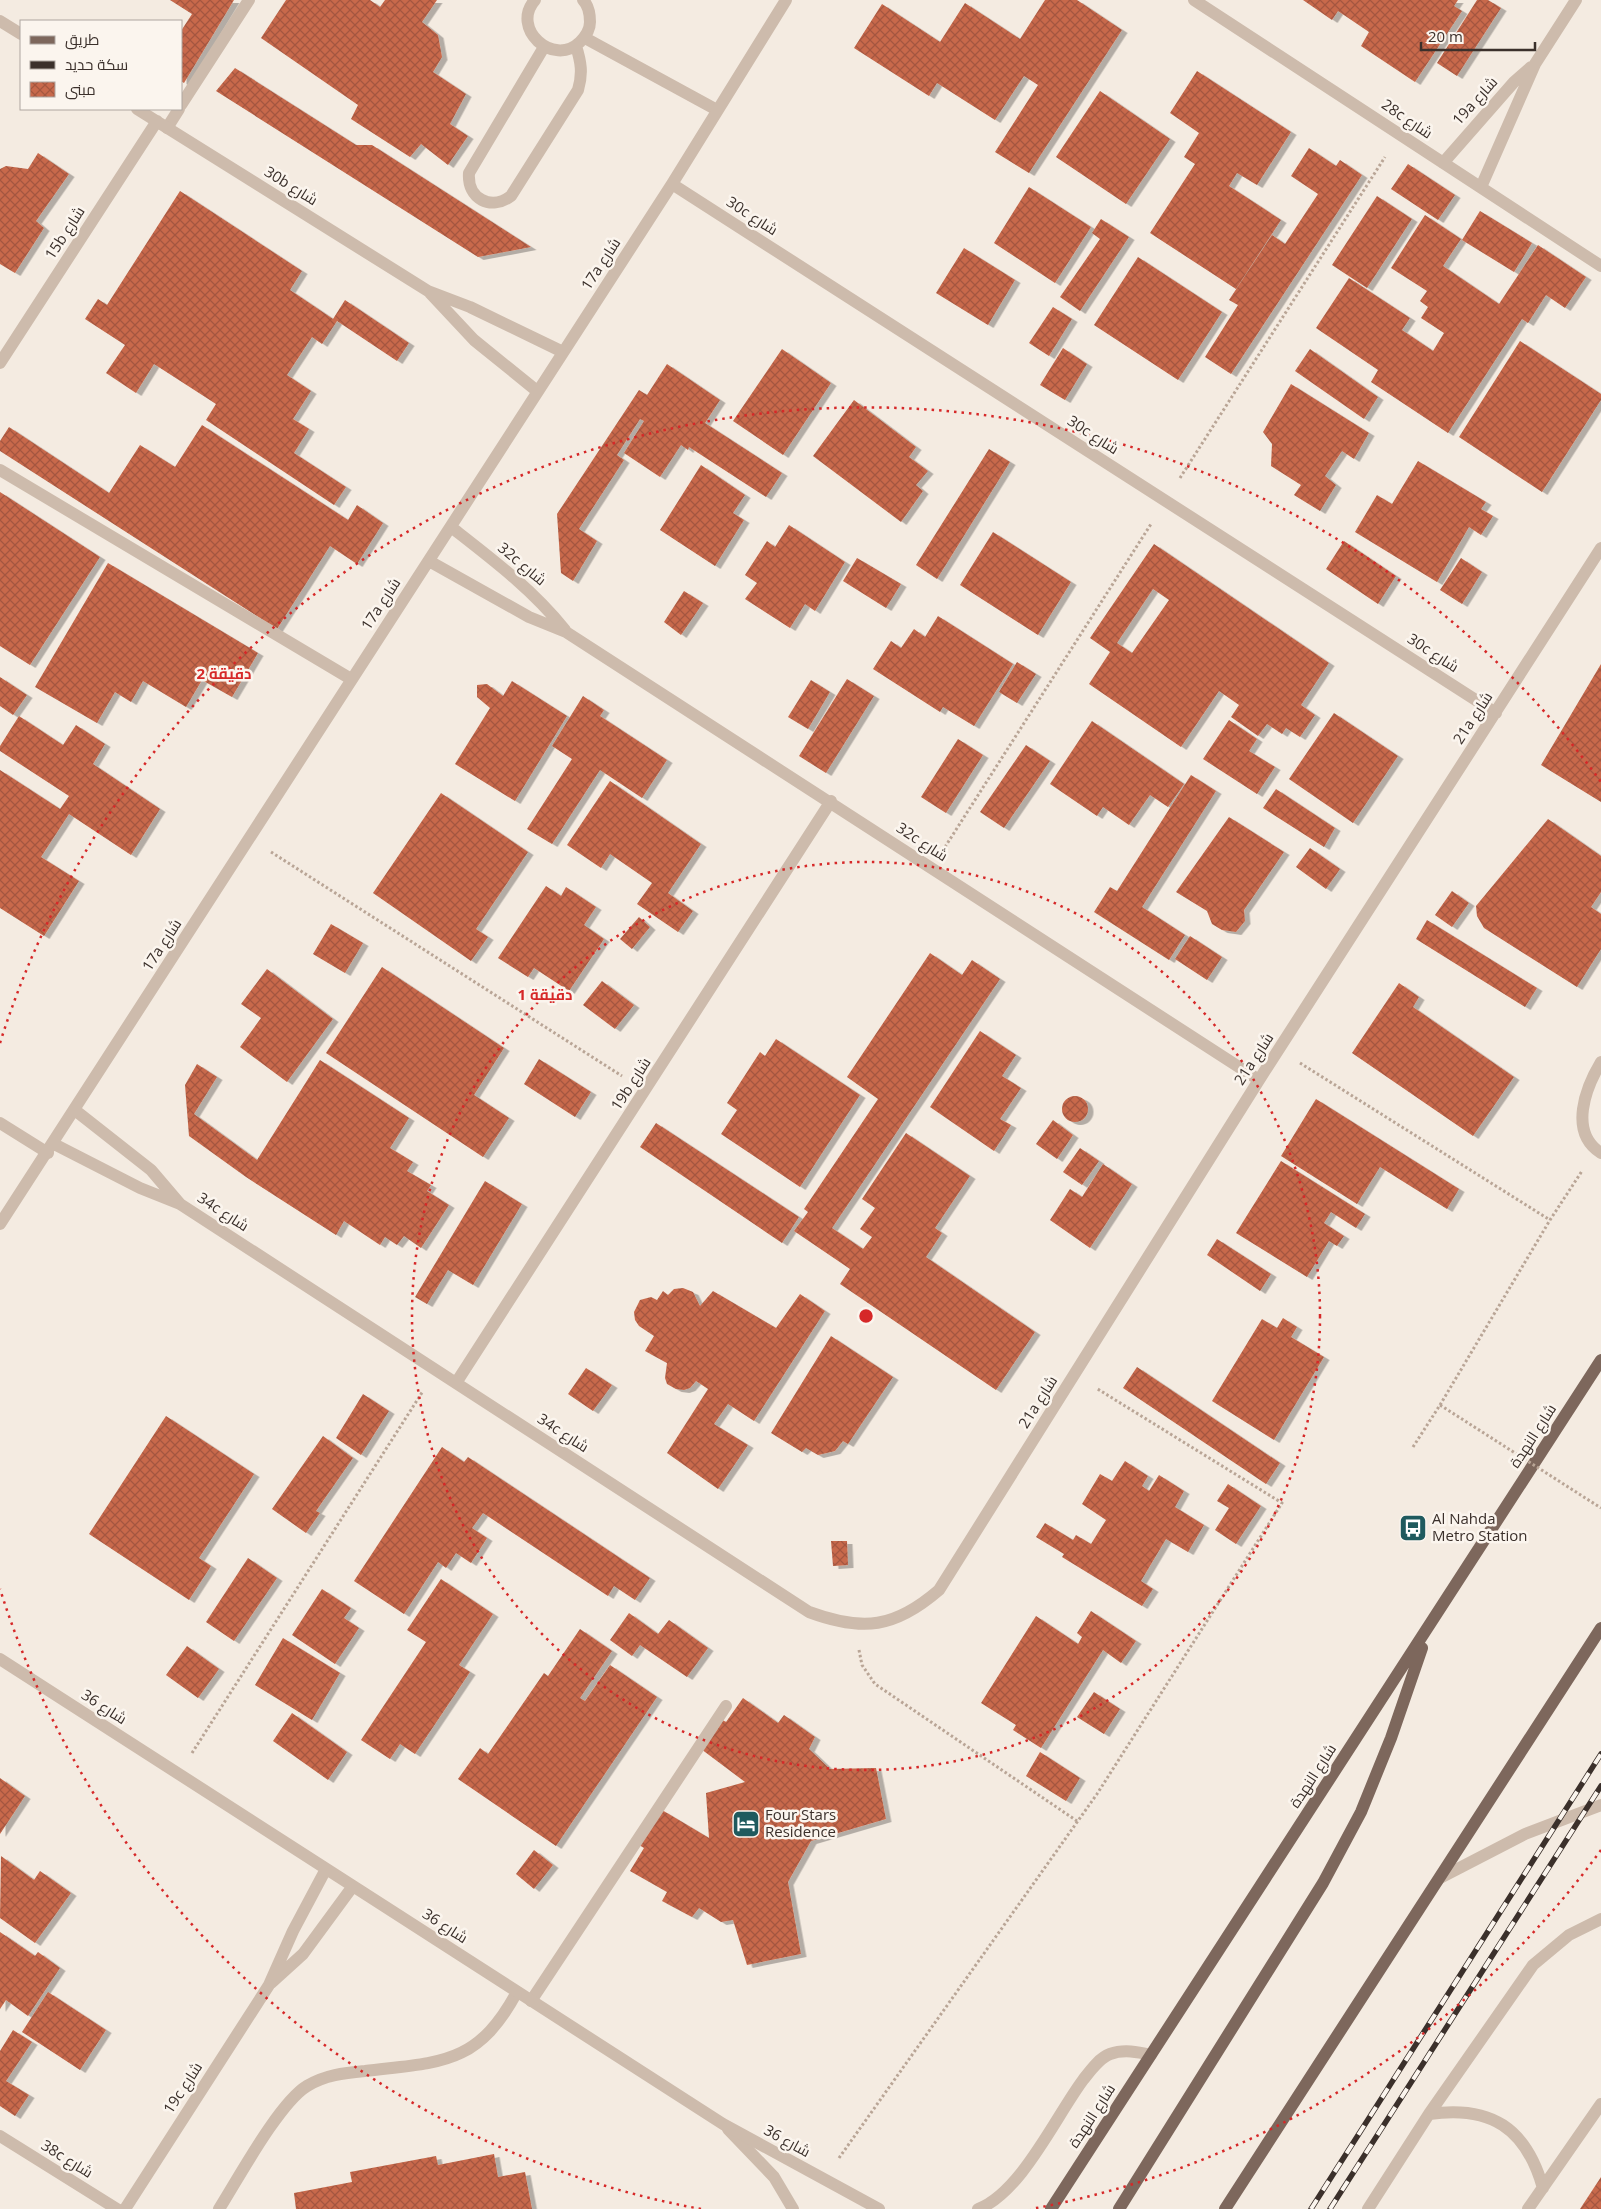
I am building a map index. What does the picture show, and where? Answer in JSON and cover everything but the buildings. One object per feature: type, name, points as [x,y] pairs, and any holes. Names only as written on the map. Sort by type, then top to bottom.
[{"type":"main road","name":"شارع النهدة","points":[[1051,2209],[1601,1360]]},
{"type":"main road","points":[[1225,2209],[1601,1628]]},
{"type":"main road","points":[[1119,2209],[1323,1883],[1361,1812],[1391,1738],[1428,1629]]},
{"type":"street","points":[[182,103],[249,0]]},
{"type":"street","points":[[535,0],[528,16],[529,28],[534,39],[544,47],[566,51],[580,42],[590,27],[590,14],[583,0]]},
{"type":"street","name":"28c شارع","points":[[1194,0],[1601,266]]},
{"type":"street","name":"19a شارع","points":[[1481,187],[1535,64],[1576,0]]},
{"type":"street","name":"17a شارع","points":[[0,1224],[76,1110],[351,679],[429,562],[537,391],[672,184],[781,2]]},
{"type":"street","points":[[0,21],[20,33]]},
{"type":"street","points":[[544,47],[469,174],[468,183],[471,191],[477,199],[485,203],[504,202],[511,196],[578,90],[582,75],[580,42]]},
{"type":"street","points":[[580,42],[717,110]]},
{"type":"street","name":"19a شارع","points":[[1443,163],[1514,82],[1535,64]]},
{"type":"street","name":"30b شارع","points":[[139,110],[428,291],[470,307],[563,352]]},
{"type":"street","name":"15b شارع","points":[[0,363],[162,125],[178,110]]},
{"type":"street","name":"30c شارع","points":[[672,184],[1496,713]]},
{"type":"street","name":"30b شارع","points":[[428,291],[474,340],[537,391]]},
{"type":"street","points":[[0,470],[351,679]]},
{"type":"street","name":"32c شارع","points":[[451,527],[524,584],[566,632]]},
{"type":"street","name":"21a شارع","points":[[939,1590],[1259,1080],[1601,548]]},
{"type":"street","name":"32c شارع","points":[[429,562],[529,617],[566,632],[831,801],[1259,1080]]},
{"type":"street","name":"19b شارع","points":[[456,1382],[646,1092],[831,801]]},
{"type":"street","points":[[1598,1152],[1586,1135],[1582,1119],[1583,1100],[1591,1079],[1601,1062]]},
{"type":"street","name":"34c شارع","points":[[76,1110],[151,1170],[180,1204]]},
{"type":"street","name":"34c شارع","points":[[0,1124],[140,1188],[180,1204],[809,1612],[835,1622],[864,1625],[892,1620],[918,1608],[939,1590]]},
{"type":"street","name":"شارع 36","points":[[0,1659],[723,2124],[879,2209]]},
{"type":"street","points":[[530,2001],[726,1706]]},
{"type":"street","points":[[1440,1878],[1481,1855],[1525,1834],[1601,1805]]},
{"type":"street","name":"19c شارع","points":[[125,2209],[269,1985],[293,1931],[326,1869]]},
{"type":"street","name":"19c شارع","points":[[269,1985],[303,1954],[353,1886]]},
{"type":"street","points":[[1368,2209],[1429,2114],[1533,1965],[1569,1935],[1601,1919]]},
{"type":"street","points":[[218,2209],[275,2120],[294,2096],[306,2086],[333,2074],[432,2063],[455,2057],[475,2045],[492,2030],[506,2012],[517,1992]]},
{"type":"street","points":[[978,2209],[1002,2194],[1023,2169],[1094,2066],[1109,2054],[1132,2050],[1151,2055]]},
{"type":"street","points":[[1528,2209],[1601,2104]]},
{"type":"street","points":[[1429,2114],[1454,2110],[1480,2114],[1503,2125],[1522,2142],[1536,2164],[1543,2188]]},
{"type":"street","points":[[723,2124],[774,2177],[793,2209]]},
{"type":"street","name":"38c شارع","points":[[0,2136],[117,2209]]},
{"type":"path","points":[[250,838],[646,1092]]},
{"type":"path","points":[[1279,1050],[1550,1220]]},
{"type":"path","points":[[1413,1446],[1440,1405],[1550,1220],[1598,1152]]},
{"type":"path","points":[[179,1774],[437,1370]]},
{"type":"path","points":[[833,2166],[1097,1794],[1282,1503],[1075,1374]]},
{"type":"path","points":[[1440,1405],[1601,1508]]},
{"type":"path","points":[[864,1625],[859,1639],[858,1653],[867,1675],[875,1684],[1077,1821]]},
{"type":"railway","points":[[1311,2209],[1601,1754]]},
{"type":"railway","points":[[1330,2209],[1601,1786]]},
{"type":"place","name":"Al Nahda Metro Station","points":[[1413,1528]]},
{"type":"place","name":"Four Stars Residence","points":[[746,1824]]}]
